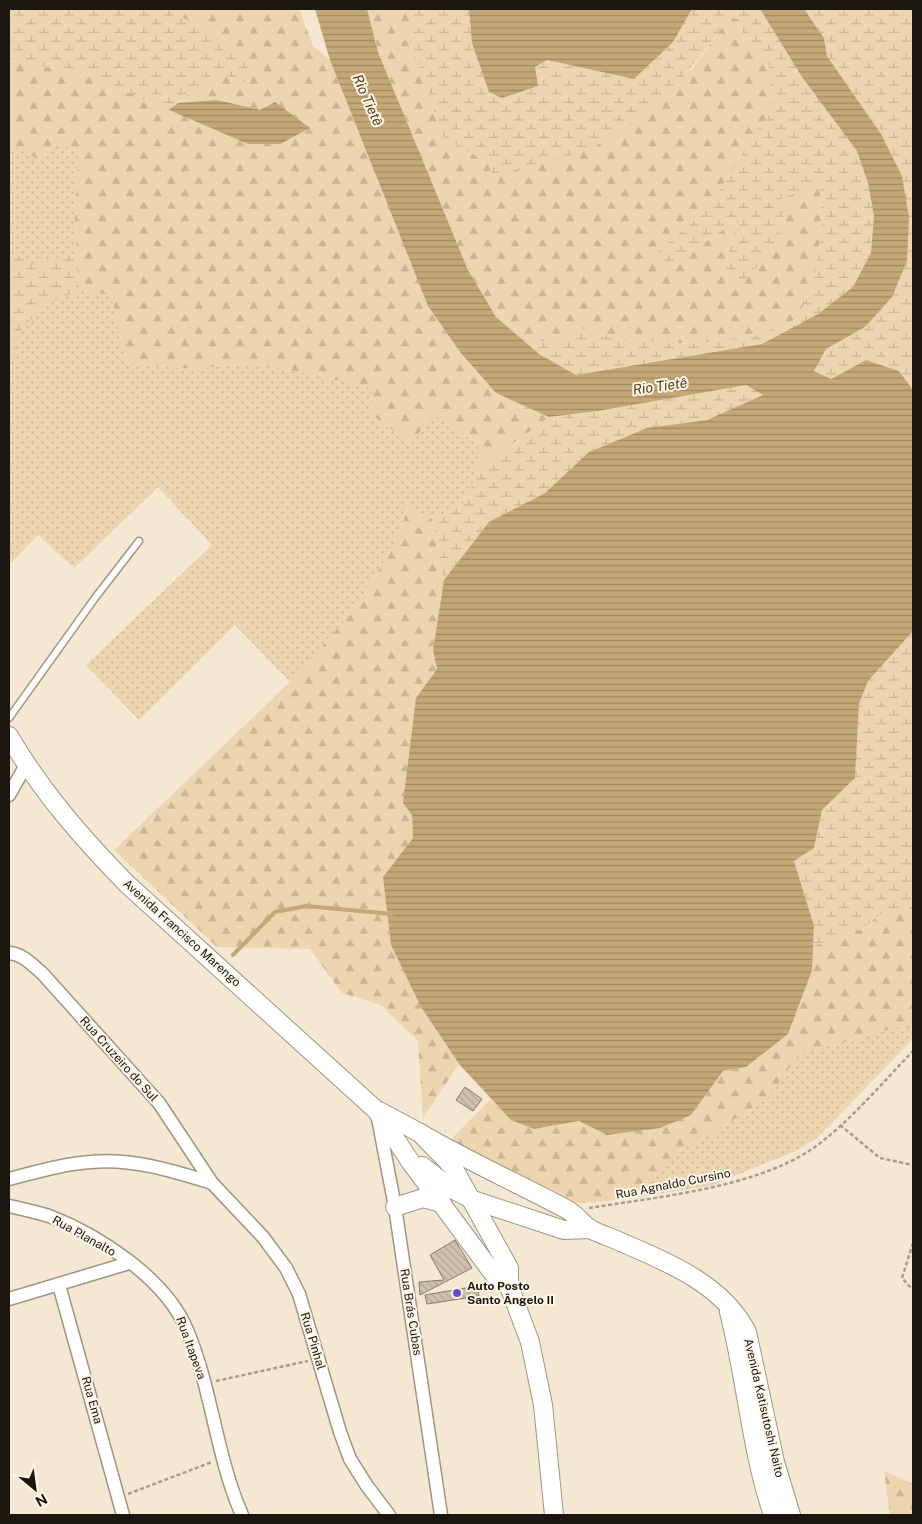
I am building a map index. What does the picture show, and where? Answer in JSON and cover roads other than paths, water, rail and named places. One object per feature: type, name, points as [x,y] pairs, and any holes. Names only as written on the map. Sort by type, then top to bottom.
[{"type":"main road","name":"Avenida Francisco Marengo","points":[[9,736],[26,765],[62,815],[127,884],[376,1110],[494,1276],[509,1286]]},
{"type":"main road","name":"Avenida Francisco Marengo","points":[[376,1110],[420,1133],[453,1167],[509,1268],[509,1286],[530,1342],[543,1405],[554,1515]]},
{"type":"main road","name":"Avenida Katisutoshi Naito","points":[[420,1133],[485,1169],[571,1212],[590,1229],[678,1268],[698,1280],[727,1306],[741,1321],[747,1332],[775,1462],[791,1515]]},
{"type":"main road","name":"Avenida Katisutoshi Naito","points":[[400,1146],[435,1177],[473,1200],[564,1230],[590,1229]]},
{"type":"main road","points":[[395,1207],[423,1198],[442,1203]]},
{"type":"main road","points":[[490,1233],[511,1213]]},
{"type":"main road","name":"Avenida Katisutoshi Naito","points":[[727,1306],[748,1395],[758,1461],[761,1515]]},
{"type":"main road","name":"Avenida Katisutoshi Naito","points":[[758,1461],[773,1515]]},
{"type":"street","points":[[9,795],[26,765]]},
{"type":"street","name":"Rua Cruzeiro do Sul","points":[[9,953],[22,957],[42,973],[159,1103],[212,1182]]},
{"type":"street","name":"Rua Brás Cubas","points":[[376,1110],[395,1207],[441,1515]]},
{"type":"street","points":[[9,1179],[70,1164],[117,1161],[170,1170],[212,1182]]},
{"type":"street","name":"Rua Pinhal","points":[[212,1182],[263,1237],[286,1268],[299,1294],[340,1432],[350,1458],[367,1486],[389,1515]]},
{"type":"street","name":"Rua Planalto","points":[[9,1206],[50,1217],[108,1247],[129,1262]]},
{"type":"street","points":[[9,1299],[129,1262]]},
{"type":"street","name":"Rua Itapeva","points":[[129,1262],[162,1288],[179,1313],[187,1330],[204,1384],[222,1458],[244,1513]]},
{"type":"street","name":"Rua Ema","points":[[59,1285],[123,1515]]},
{"type":"lane","points":[[9,718],[139,540]]},
{"type":"water","name":"Rio Tietê","points":[[315,9],[367,9],[378,52],[468,270],[496,317],[539,354],[576,375],[762,344],[818,314],[853,287],[871,253],[874,216],[868,183],[857,151],[802,77],[760,9],[804,9],[824,38],[827,56],[881,134],[902,176],[909,217],[907,261],[892,297],[865,327],[826,349],[814,371],[831,379],[866,360],[899,371],[913,390],[913,631],[868,681],[859,704],[855,778],[822,810],[814,848],[794,861],[814,926],[812,970],[788,1034],[746,1067],[723,1071],[691,1115],[660,1128],[607,1135],[579,1121],[534,1129],[511,1120],[459,1064],[421,1007],[391,945],[383,877],[413,838],[412,815],[403,803],[416,698],[437,669],[433,650],[444,580],[489,522],[545,493],[589,452],[647,428],[707,420],[763,395],[746,385],[598,411],[549,417],[496,393],[460,352],[428,306],[330,60]]},
{"type":"water","points":[[469,9],[692,9],[673,42],[634,79],[547,60],[535,67],[538,86],[502,98],[489,92],[472,43]]},
{"type":"water","points":[[217,100],[260,110],[275,102],[310,128],[280,144],[248,144],[169,110],[178,103]]},
{"type":"waterway","points":[[233,955],[275,912],[306,906],[392,914]]},
{"type":"place","name":"Auto Posto Santo Ângelo II","points":[[457,1293]]}]
